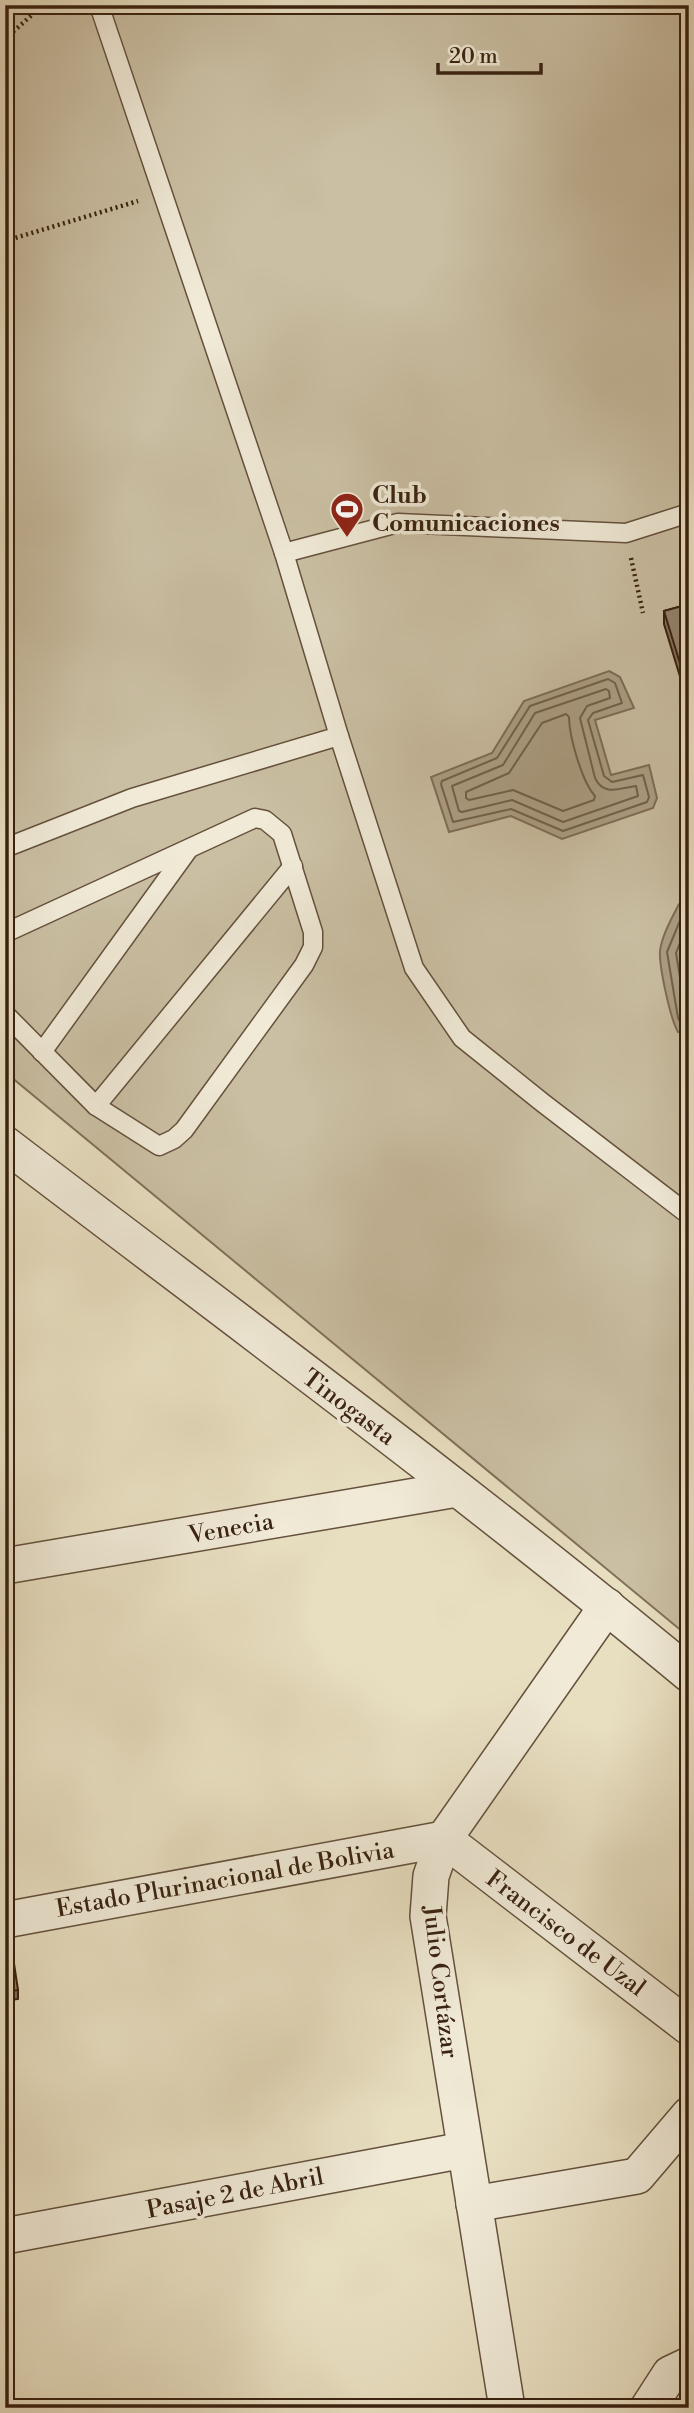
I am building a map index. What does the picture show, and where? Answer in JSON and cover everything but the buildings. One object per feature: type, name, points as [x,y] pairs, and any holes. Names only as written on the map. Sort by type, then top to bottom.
[{"type":"street","name":"Tinogasta","points":[[5,1144],[457,1489],[607,1606],[689,1675]]},
{"type":"street","name":"Venecia","points":[[5,1566],[457,1489]]},
{"type":"street","name":"Julio Cortázar","points":[[507,2408],[428,1916],[431,1877],[444,1839],[607,1606]]},
{"type":"street","name":"Estado Plurinacional de Bolivia","points":[[5,1920],[444,1839]]},
{"type":"street","name":"Francisco de Uzal","points":[[444,1839],[689,2027]]},
{"type":"street","points":[[474,2204],[637,2176],[689,2115]]},
{"type":"street","name":"Pasaje 2 de Abril","points":[[5,2236],[464,2150]]},
{"type":"street","points":[[648,2408],[670,2374],[689,2365]]},
{"type":"lane","points":[[99,5],[284,553],[339,736],[414,968],[463,1038],[689,1215]]},
{"type":"lane","points":[[284,553],[398,523],[626,533],[689,513]]},
{"type":"lane","points":[[5,848],[132,798],[339,736]]},
{"type":"lane","points":[[5,933],[255,818],[265,820],[282,834],[313,932],[313,947],[304,965],[184,1130],[174,1139],[159,1146],[96,1106],[5,1014]]},
{"type":"lane","points":[[42,1052],[190,847]]},
{"type":"lane","points":[[96,1106],[293,866]]},
{"type":"path","points":[[5,39],[43,5]]},
{"type":"path","points":[[5,241],[162,193]]},
{"type":"path","points":[[626,533],[643,613]]},
{"type":"shaded area","name":"Club Comunicaciones","points":[[5,5],[689,5],[689,1637],[5,1072]]},
{"type":"water","points":[[609,671],[620,677],[634,708],[595,720],[611,775],[649,765],[657,798],[653,808],[562,839],[511,816],[449,832],[431,777],[492,753],[524,701]]},
{"type":"water","points":[[689,901],[689,1035],[678,1032],[675,1025],[661,968],[660,951],[665,933],[679,904]]},
{"type":"place","name":"Club Comunicaciones","points":[[347,539]]}]
